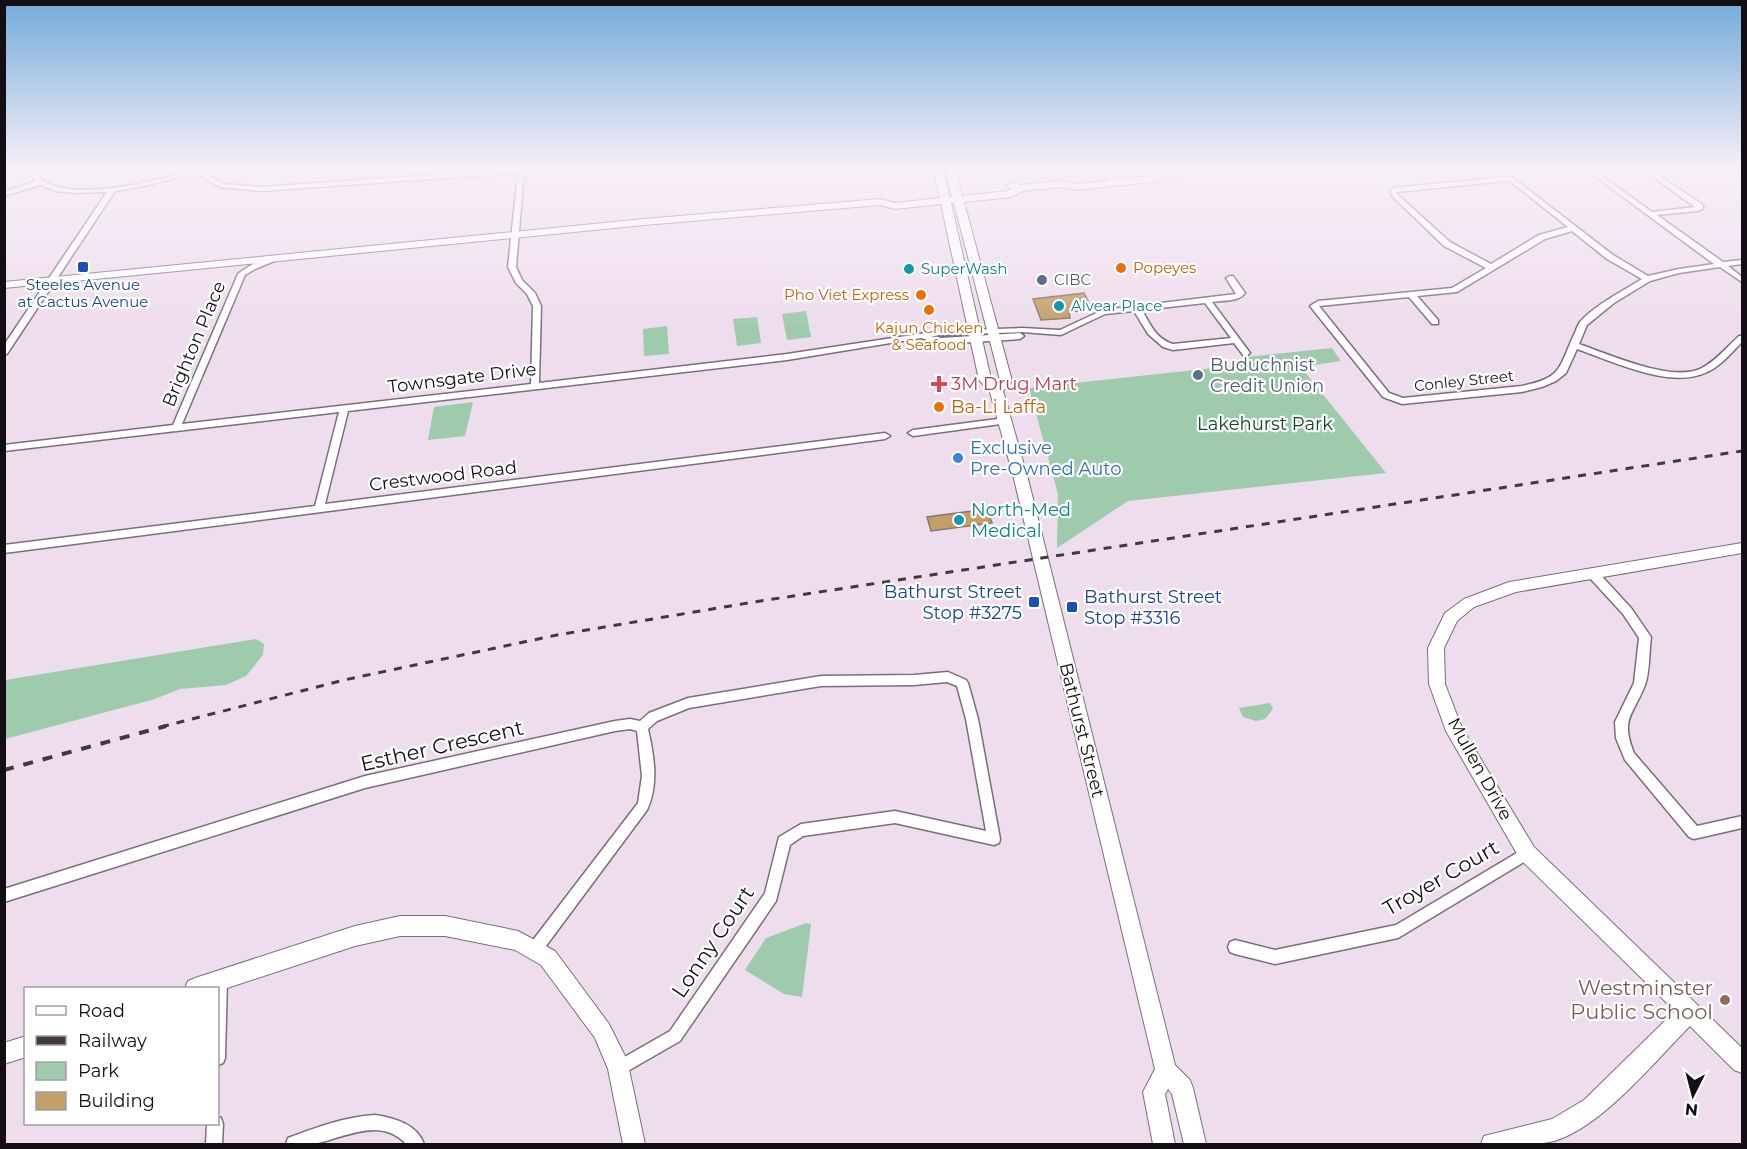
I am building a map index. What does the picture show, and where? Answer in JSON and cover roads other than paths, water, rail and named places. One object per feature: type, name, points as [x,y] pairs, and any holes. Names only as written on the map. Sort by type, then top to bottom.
[{"type":"main road","points":[[4,285],[645,223]]},
{"type":"main road","name":"Bathurst Street","points":[[950,223],[985,380],[996,390],[1005,421],[1166,1071],[1182,1088],[1196,1144]]},
{"type":"main road","points":[[966,223],[1006,381],[996,390]]},
{"type":"main road","name":"Mullen Drive","points":[[1743,548],[1514,586],[1469,603],[1451,617],[1436,648],[1437,684],[1455,731],[1527,852],[1743,1062]]},
{"type":"main road","points":[[198,987],[355,936],[400,926],[454,927],[518,941],[536,949],[548,958],[574,990],[602,1031],[619,1068],[634,1144]]},
{"type":"main road","points":[[1492,1144],[1556,1130],[1592,1108],[1689,1012]]},
{"type":"main road","points":[[4,1054],[24,1047]]},
{"type":"main road","points":[[1164,1144],[1154,1092],[1166,1071]]},
{"type":"street","points":[[4,352],[90,223]]},
{"type":"street","points":[[516,223],[512,260],[514,273],[531,293],[537,306],[535,387]]},
{"type":"street","points":[[1424,223],[1447,244],[1492,268]]},
{"type":"street","points":[[1566,223],[1610,257],[1647,279]]},
{"type":"street","points":[[1662,223],[1743,280]]},
{"type":"street","name":"Conley Street","points":[[1573,228],[1542,237],[1454,290],[1318,303],[1314,306],[1386,395],[1393,399],[1522,389],[1553,379],[1563,371],[1583,324],[1647,279],[1743,262]]},
{"type":"street","name":"Brighton Place","points":[[176,428],[242,274],[252,267],[275,260]]},
{"type":"street","name":"Brighton Place","points":[[232,264],[240,268],[242,274]]},
{"type":"street","name":"Townsgate Drive","points":[[4,448],[787,357],[866,343],[922,337],[941,341],[974,335],[1061,333],[1103,312],[1208,301],[1242,295],[1230,278]]},
{"type":"street","points":[[1412,295],[1436,321]]},
{"type":"street","points":[[1208,301],[1246,353]]},
{"type":"street","points":[[1137,309],[1154,338],[1165,345],[1173,347],[1235,340]]},
{"type":"street","points":[[1574,345],[1656,372],[1682,375],[1703,371],[1743,338]]},
{"type":"street","points":[[319,508],[344,409]]},
{"type":"street","points":[[913,433],[1005,421]]},
{"type":"street","name":"Crestwood Road","points":[[4,549],[885,436]]},
{"type":"street","points":[[1592,573],[1627,611],[1645,637],[1640,683],[1621,722],[1622,738],[1629,756],[1694,833],[1743,822]]},
{"type":"street","name":"Lonny Court","points":[[619,1068],[675,1036],[771,896],[784,841],[801,830],[895,817],[994,839],[972,719],[962,683],[948,677],[914,680],[821,681],[752,690],[688,703],[653,717],[642,727]]},
{"type":"street","name":"Esther Crescent","points":[[4,896],[365,782],[615,726],[630,724],[642,727]]},
{"type":"street","points":[[536,949],[643,806],[650,782],[642,727]]},
{"type":"street","name":"Troyer Court","points":[[1235,947],[1275,957],[1398,931],[1527,852]]},
{"type":"street","points":[[219,1019],[220,980]]},
{"type":"street","points":[[294,1144],[338,1127],[377,1122],[396,1128],[411,1137],[416,1144]]},
{"type":"street","points":[[214,1144],[215,1125]]},
{"type":"railway","points":[[161,727],[344,680],[557,635],[754,602],[1742,451]]},
{"type":"railway","points":[[4,770],[166,726]]},
{"type":"place","name":"Steeles Avenue at Cactus Avenue","points":[[83,267]]},
{"type":"place","name":"Popeyes","points":[[1121,268]]},
{"type":"place","name":"SuperWash","points":[[909,269]]},
{"type":"place","name":"CIBC","points":[[1042,280]]},
{"type":"place","name":"Pho Viet Express","points":[[921,295]]},
{"type":"place","name":"Alvear Place","points":[[1059,306]]},
{"type":"place","name":"Kajun Chicken & Seafood","points":[[929,310]]},
{"type":"place","name":"Buduchnist Credit Union","points":[[1198,375]]},
{"type":"place","name":"3M Drug Mart","points":[[939,384]]},
{"type":"place","name":"Ba-Li Laffa","points":[[939,407]]},
{"type":"place","name":"Exclusive Pre-Owned Auto","points":[[958,458]]},
{"type":"place","name":"North-Med Medical","points":[[959,520]]},
{"type":"place","name":"Bathurst Street Stop #3275","points":[[1034,602]]},
{"type":"place","name":"Bathurst Street Stop #3316","points":[[1072,607]]},
{"type":"place","name":"Westminster Public School","points":[[1725,1000]]},
{"type":"park label","name":"Lakehurst Park","points":[[1265,424]]}]
